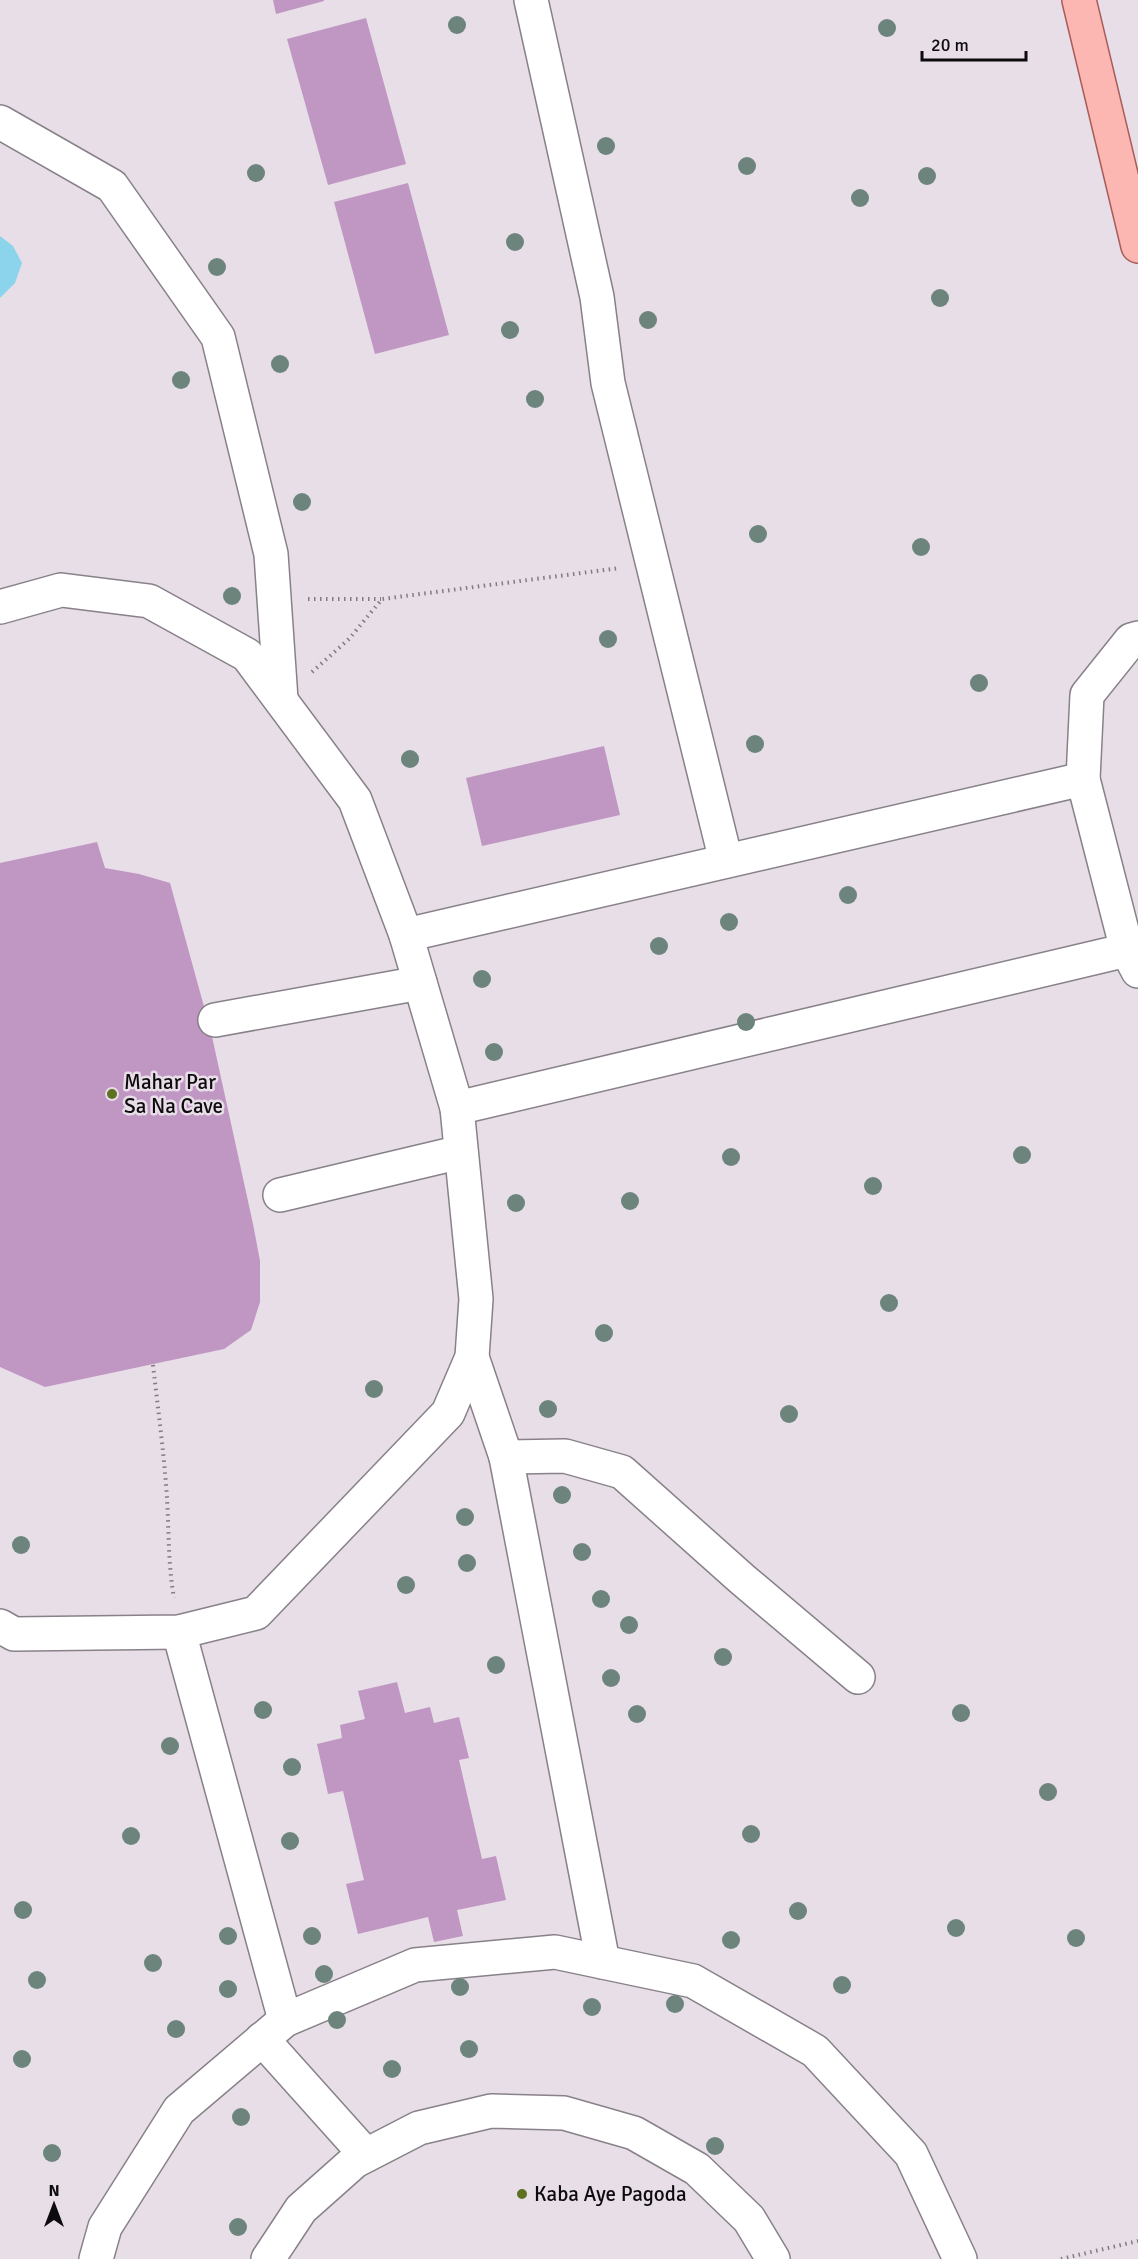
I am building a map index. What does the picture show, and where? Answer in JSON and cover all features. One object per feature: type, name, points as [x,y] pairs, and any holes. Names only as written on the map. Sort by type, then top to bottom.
[{"type":"main road","points":[[1079,0],[1138,246]]},
{"type":"lane","points":[[531,0],[597,297],[608,383],[726,861]]},
{"type":"lane","points":[[0,122],[112,186],[218,337],[271,554],[281,700]]},
{"type":"lane","points":[[0,607],[61,590],[149,601],[247,655],[354,800],[406,935],[457,1108],[476,1299],[472,1358],[448,1413],[256,1613],[179,1632],[14,1634],[0,1626]]},
{"type":"lane","points":[[457,1108],[1132,960],[1083,779],[1087,695],[1131,640],[1138,638]]},
{"type":"lane","points":[[406,935],[1083,779]]},
{"type":"lane","points":[[215,1020],[420,983]]},
{"type":"lane","points":[[280,1195],[461,1152]]},
{"type":"lane","points":[[472,1358],[506,1457],[603,1962]]},
{"type":"lane","points":[[506,1457],[565,1456],[622,1472],[858,1677]]},
{"type":"lane","points":[[179,1632],[274,2029],[366,2155]]},
{"type":"lane","points":[[96,2259],[105,2228],[179,2110],[274,2029],[415,1965],[555,1952],[693,1981],[816,2051],[911,2154],[960,2259]]},
{"type":"lane","points":[[268,2259],[301,2209],[355,2161],[419,2127],[491,2111],[564,2113],[634,2133],[697,2169],[749,2220],[773,2259]]},
{"type":"path","points":[[275,599],[382,599],[652,563]]},
{"type":"path","points":[[281,700],[349,639],[382,599]]},
{"type":"path","points":[[153,1365],[164,1453],[169,1524],[169,1568],[179,1632]]},
{"type":"path","points":[[1061,2259],[1138,2241]]},
{"type":"water","points":[[0,236],[13,246],[22,263],[15,283],[0,298]]},
{"type":"building","points":[[273,0],[324,0],[324,1],[276,14]]},
{"type":"building","points":[[366,18],[406,164],[328,185],[287,39]]},
{"type":"building","points":[[408,183],[449,335],[375,354],[334,202]]},
{"type":"building","points":[[604,746],[620,815],[482,846],[466,778]]},
{"type":"building","name":"Mahar Par Sa Na Cave","points":[[97,842],[105,868],[170,883],[211,1032],[253,1224],[260,1261],[260,1302],[251,1330],[224,1349],[45,1387],[0,1367],[0,863]]},
{"type":"building","points":[[397,1682],[405,1713],[430,1707],[434,1723],[459,1717],[469,1758],[459,1760],[482,1859],[496,1856],[506,1900],[457,1910],[463,1936],[434,1942],[428,1917],[358,1934],[346,1884],[364,1880],[343,1791],[328,1794],[317,1744],[342,1738],[340,1725],[365,1719],[358,1691]]},
{"type":"place","name":"Mahar Par Sa Na Cave","points":[[112,1094]]},
{"type":"place","name":"Kaba Aye Pagoda","points":[[522,2194]]}]
